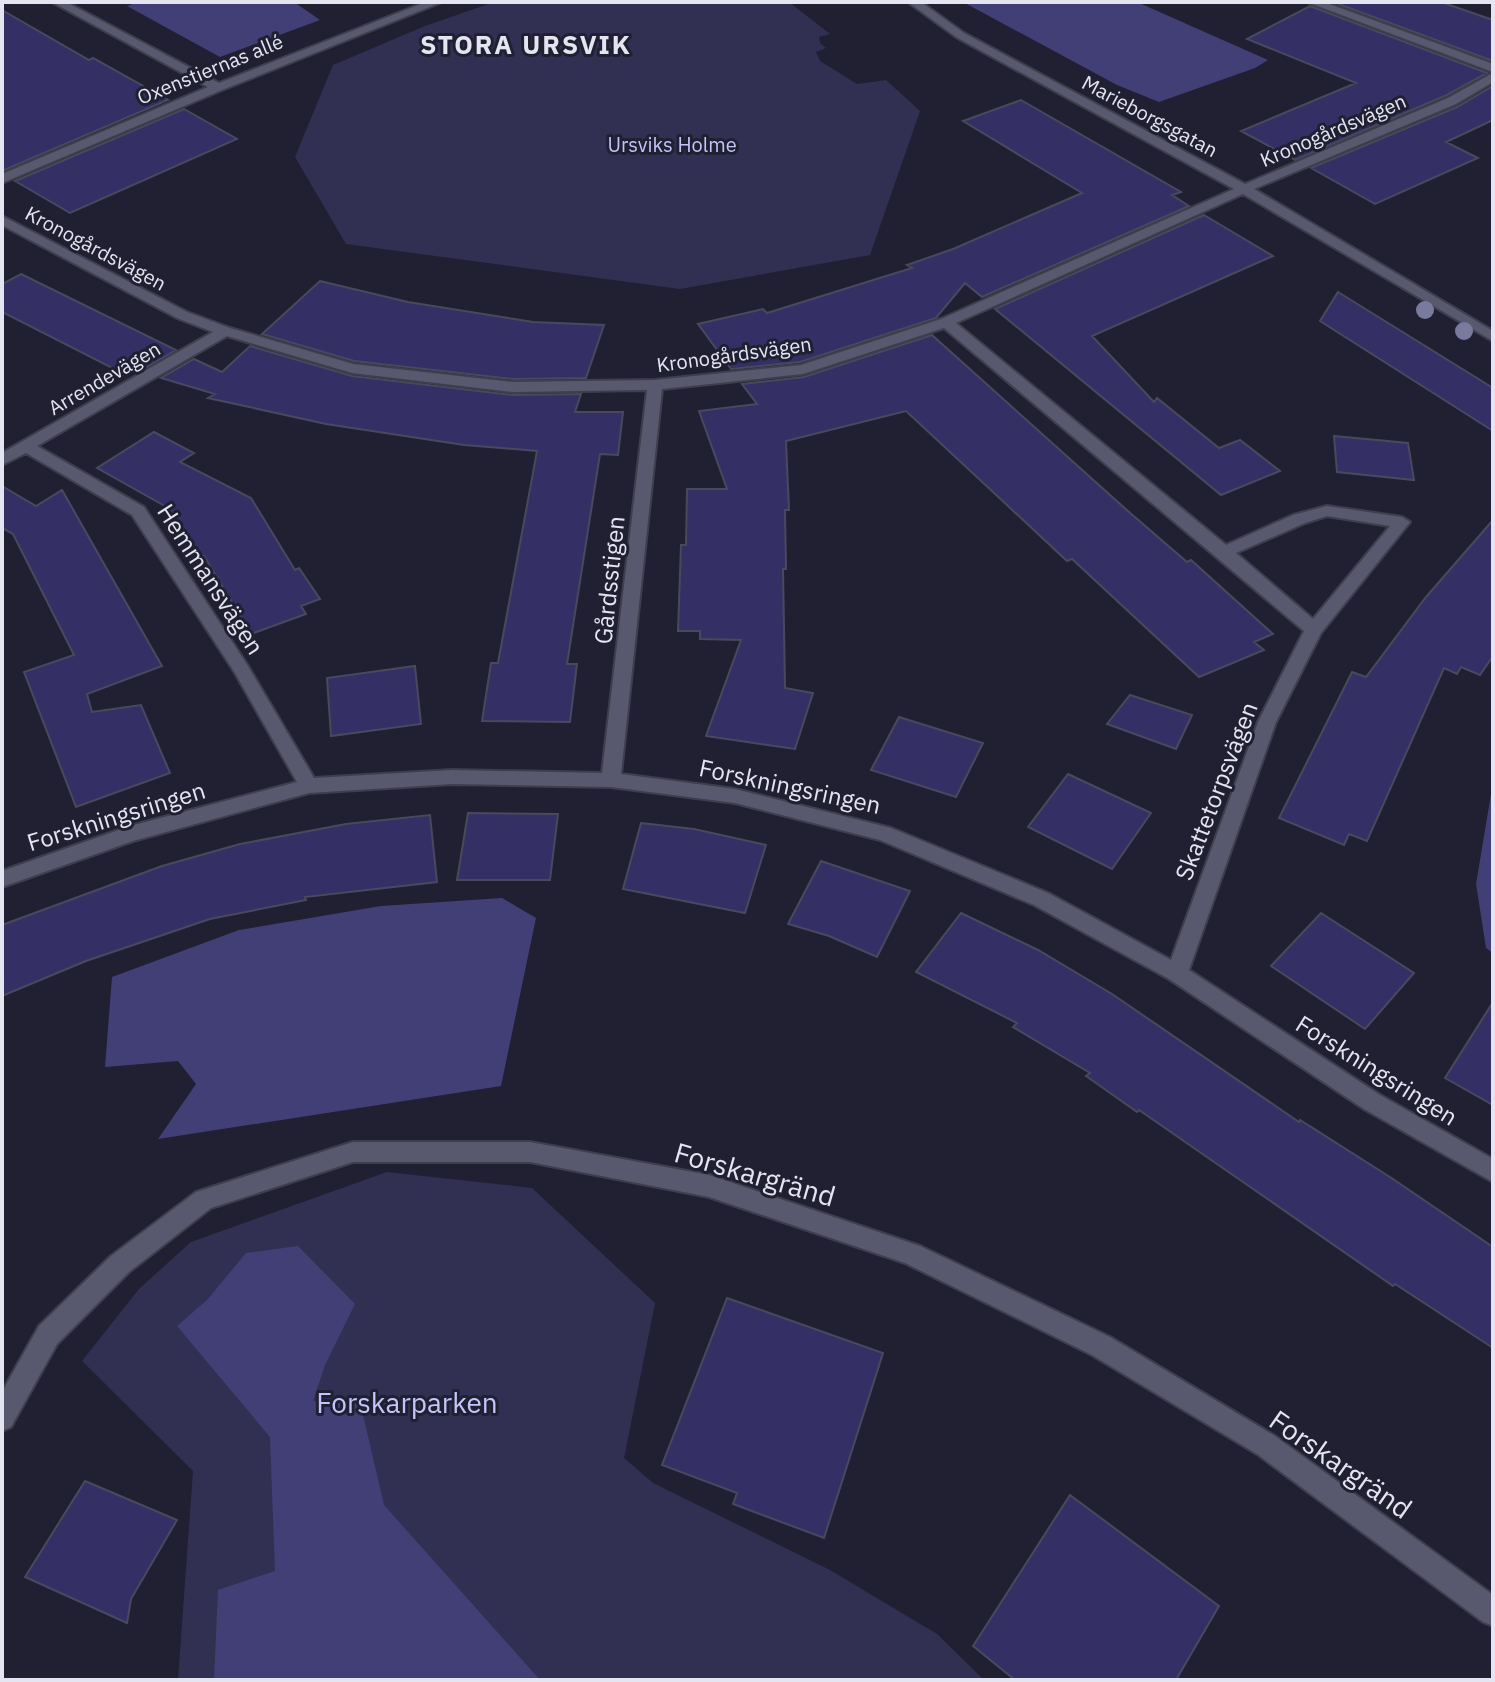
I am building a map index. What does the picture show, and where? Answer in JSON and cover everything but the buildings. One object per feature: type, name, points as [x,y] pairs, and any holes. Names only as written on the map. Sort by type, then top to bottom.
[{"type":"street","points":[[58,2],[218,87]]},
{"type":"street","name":"Oxenstiernas allé","points":[[2,179],[218,87],[436,2]]},
{"type":"street","name":"Marieborgsgatan","points":[[914,2],[960,35],[1244,189],[1493,337]]},
{"type":"street","points":[[1313,2],[1493,68]]},
{"type":"street","name":"Kronogårdsvägen","points":[[2,220],[139,294],[225,331],[352,368],[513,387],[655,385],[803,369],[946,322],[1244,189],[1452,101],[1493,77]]},
{"type":"street","points":[[946,322],[1314,630]]},
{"type":"street","name":"Arrendevägen","points":[[2,460],[225,331]]},
{"type":"street","name":"Gårdsstigen","points":[[611,780],[655,385]]},
{"type":"street","name":"Hemmansvägen","points":[[25,446],[138,511],[242,670],[309,786]]},
{"type":"street","name":"Skattetorpsvägen","points":[[1177,973],[1267,722],[1314,630],[1402,522],[1327,511],[1299,519],[1224,552]]},
{"type":"street","name":"Forskningsringen","points":[[2,879],[130,834],[309,786],[452,777],[611,780],[735,796],[884,833],[1041,899],[1177,973],[1372,1102],[1493,1171]]},
{"type":"street","name":"Forskargränd","points":[[2,1418],[48,1335],[120,1264],[204,1200],[353,1152],[530,1152],[709,1186],[911,1254],[1101,1346],[1266,1445],[1493,1612]]},
{"type":"green space","name":"Ursviks Holme","points":[[494,2],[789,2],[830,34],[819,37],[826,48],[816,52],[820,61],[857,84],[886,80],[920,111],[870,255],[680,289],[346,244],[295,157],[333,65],[425,26]]},
{"type":"green space","name":"Forskarparken","points":[[387,1172],[532,1188],[655,1303],[624,1458],[653,1483],[830,1570],[937,1634],[984,1680],[178,1680],[193,1471],[82,1361],[139,1289],[191,1242]]},
{"type":"shaded area","points":[[138,2],[294,2],[320,20],[220,57],[127,6]]},
{"type":"shaded area","points":[[963,2],[1137,2],[1268,60],[1255,68],[1159,102],[1117,85]]},
{"type":"shaded area","points":[[1493,782],[1493,953],[1486,948],[1476,884]]},
{"type":"shaded area","points":[[502,898],[536,918],[501,1086],[158,1139],[196,1084],[178,1061],[105,1067],[112,977],[239,930],[381,906]]},
{"type":"shaded area","points":[[298,1246],[355,1304],[325,1365],[313,1401],[360,1402],[384,1505],[540,1680],[214,1680],[218,1590],[275,1571],[270,1437],[177,1326],[207,1300],[246,1253]]},
{"type":"district","name":"STORA URSVIK","points":[[526,44]]}]
